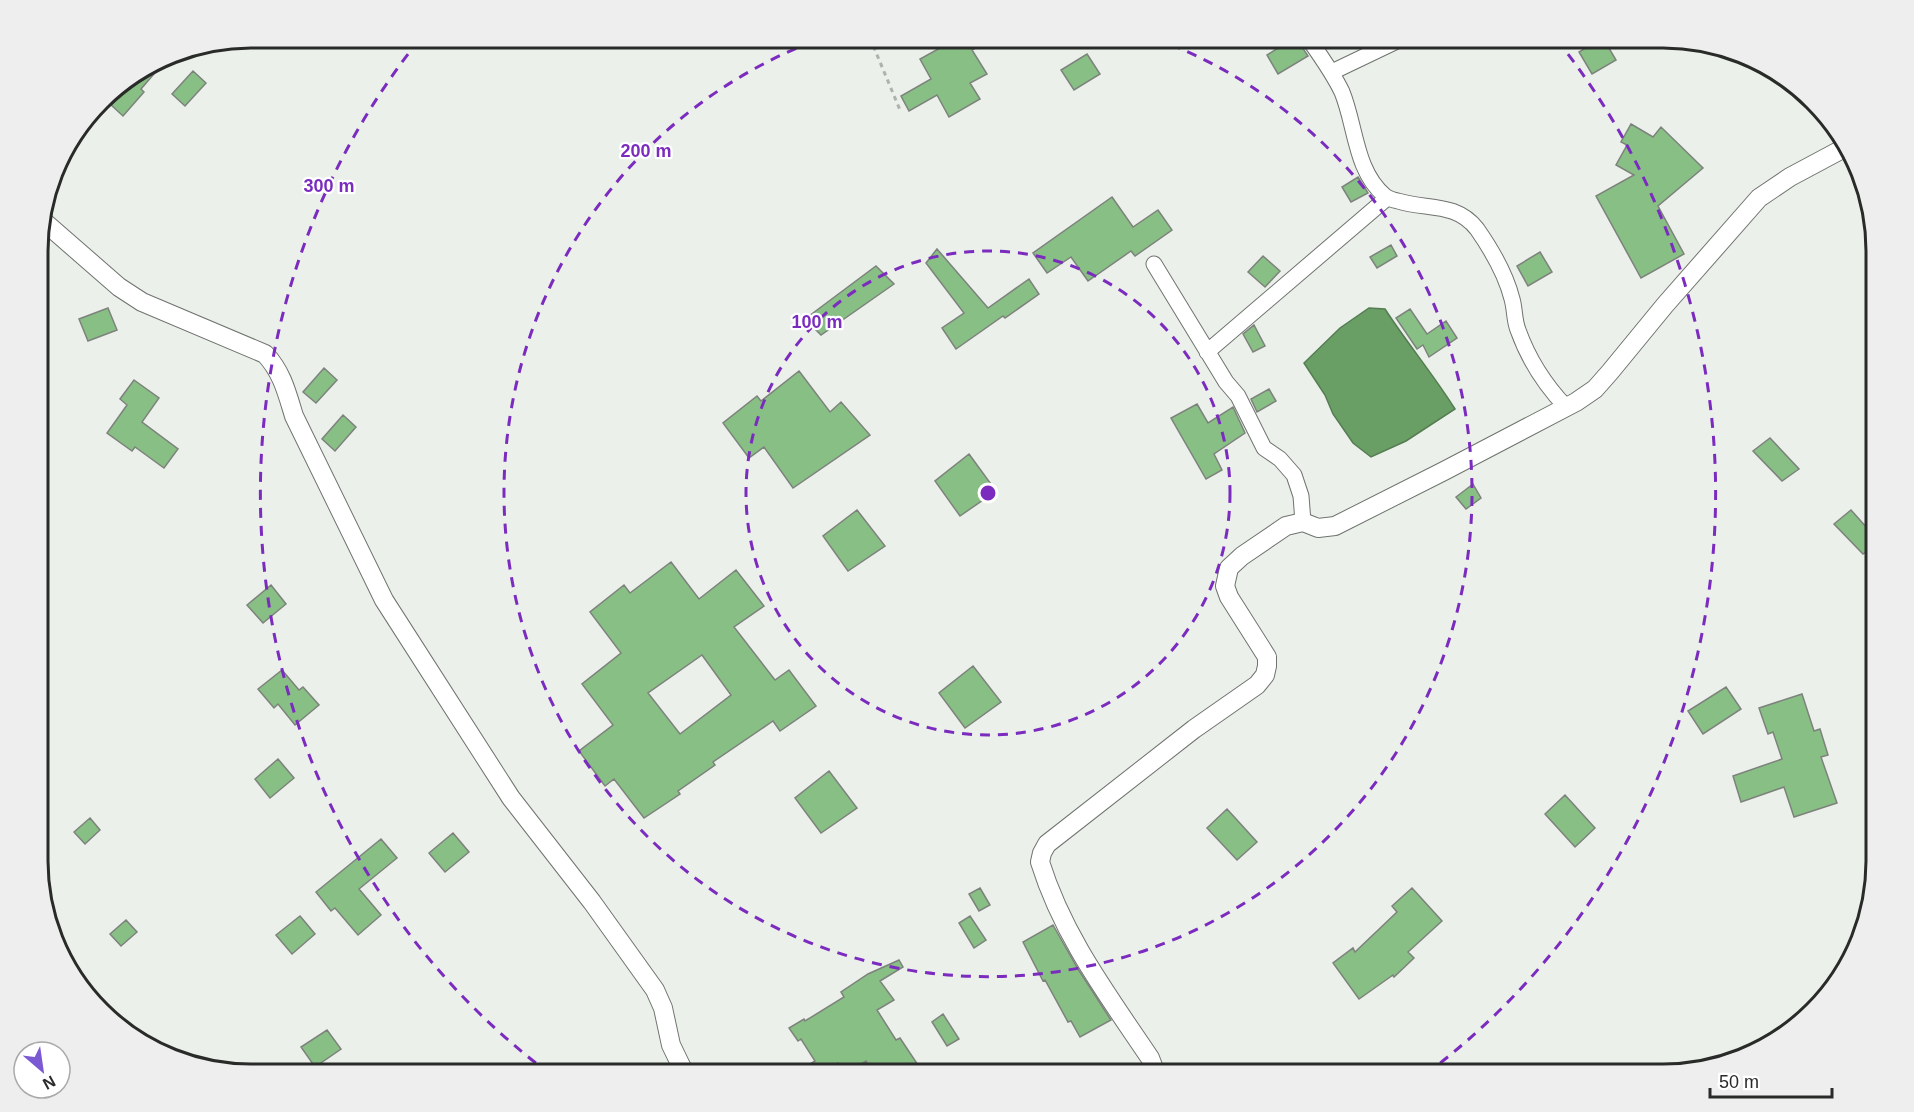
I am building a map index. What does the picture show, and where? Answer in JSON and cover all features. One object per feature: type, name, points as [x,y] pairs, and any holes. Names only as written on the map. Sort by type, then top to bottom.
[{"type":"street","points":[[1315,48],[1332,72],[1349,111],[1354,136],[1369,176],[1387,198],[1406,204],[1451,210],[1466,218],[1477,229],[1510,289],[1517,328],[1527,351],[1566,407]]},
{"type":"street","points":[[1332,72],[1382,48]]},
{"type":"street","points":[[1152,1064],[1087,963],[1061,917],[1040,862],[1047,844],[1156,758],[1257,685],[1264,675],[1268,666],[1267,657],[1233,607],[1225,586],[1229,568],[1242,556],[1286,526],[1303,522],[1318,528],[1335,526],[1566,407],[1595,389],[1759,198],[1790,177],[1839,151]]},
{"type":"street","points":[[1207,352],[1387,198]]},
{"type":"street","points":[[50,227],[119,287],[134,297],[265,354],[273,362],[286,388],[294,416],[384,600],[511,798],[592,902],[655,990],[663,1008],[671,1045],[680,1064]]},
{"type":"street","points":[[1154,264],[1226,382],[1238,396],[1264,448],[1281,459],[1294,475],[1301,496],[1303,522]]},
{"type":"path","points":[[874,48],[900,110]]},
{"type":"shaded area","points":[[1369,308],[1385,309],[1455,409],[1406,441],[1371,457],[1353,443],[1333,414],[1325,395],[1304,363],[1340,328]]},
{"type":"building","points":[[940,48],[973,48],[972,50],[987,74],[970,83],[980,99],[949,117],[937,95],[909,111],[901,96],[931,79],[920,59]]},
{"type":"building","points":[[1278,48],[1303,48],[1308,56],[1278,74],[1267,55]]},
{"type":"building","points":[[1586,48],[1609,48],[1616,60],[1592,74],[1579,52]]},
{"type":"building","points":[[1087,54],[1100,74],[1074,90],[1061,70]]},
{"type":"building","points":[[193,71],[206,83],[185,106],[172,94]]},
{"type":"building","points":[[156,72],[141,89],[144,92],[123,116],[111,104],[138,82]]},
{"type":"building","points":[[1631,124],[1653,137],[1661,127],[1703,168],[1658,206],[1684,254],[1641,278],[1596,196],[1634,175],[1616,165],[1627,145],[1621,142]]},
{"type":"building","points":[[1358,177],[1368,193],[1351,202],[1342,187]]},
{"type":"building","points":[[1112,197],[1133,227],[1158,210],[1172,230],[1135,256],[1131,251],[1088,281],[1071,257],[1047,273],[1033,253]]},
{"type":"building","points":[[1391,245],[1397,256],[1377,268],[1370,257]]},
{"type":"building","points":[[937,249],[988,308],[1029,279],[1039,294],[956,349],[942,328],[964,313],[926,263]]},
{"type":"building","points":[[1540,252],[1552,272],[1528,286],[1517,266]]},
{"type":"building","points":[[1263,256],[1280,271],[1265,287],[1248,272]]},
{"type":"building","points":[[876,266],[894,284],[821,335],[805,319]]},
{"type":"building","points":[[108,308],[117,330],[88,341],[79,319]]},
{"type":"building","points":[[1410,309],[1427,334],[1446,321],[1457,338],[1429,357],[1423,345],[1417,349],[1396,318]]},
{"type":"building","points":[[1254,325],[1265,346],[1253,352],[1243,334]]},
{"type":"building","points":[[324,368],[337,380],[316,403],[303,392]]},
{"type":"building","points":[[799,371],[830,412],[841,402],[870,435],[793,488],[764,447],[749,458],[723,423],[757,396],[761,401]]},
{"type":"building","points":[[134,380],[159,398],[142,422],[178,449],[164,468],[135,447],[132,451],[107,433],[127,405],[120,399]]},
{"type":"building","points":[[1269,389],[1276,401],[1257,412],[1251,399]]},
{"type":"building","points":[[1197,404],[1208,423],[1233,407],[1245,433],[1214,454],[1222,470],[1206,479],[1171,418]]},
{"type":"building","points":[[343,415],[356,427],[335,451],[322,439]]},
{"type":"building","points":[[1770,438],[1799,469],[1782,481],[1753,451]]},
{"type":"building","points":[[969,454],[996,491],[960,516],[935,481]]},
{"type":"building","points":[[1473,484],[1481,498],[1466,509],[1456,497]]},
{"type":"building","points":[[857,510],[885,546],[848,571],[823,536]]},
{"type":"building","points":[[1851,510],[1866,527],[1866,552],[1863,554],[1834,524]]},
{"type":"building","points":[[671,562],[699,599],[736,570],[764,606],[734,627],[775,680],[789,670],[816,706],[780,731],[773,721],[713,762],[715,765],[678,791],[680,794],[644,818],[614,779],[605,786],[579,751],[613,725],[582,684],[621,653],[590,612],[624,585],[630,593]],"holes":[[[702,655],[731,695],[680,734],[648,693]]]},
{"type":"building","points":[[271,585],[286,604],[263,623],[247,605]]},
{"type":"building","points":[[973,666],[1001,702],[965,728],[939,693]]},
{"type":"building","points":[[282,670],[299,690],[303,687],[319,705],[295,725],[278,704],[274,708],[258,689]]},
{"type":"building","points":[[1726,687],[1741,709],[1703,734],[1688,711]]},
{"type":"building","points":[[1802,694],[1814,731],[1820,729],[1828,755],[1821,757],[1837,803],[1794,817],[1784,787],[1741,802],[1733,776],[1782,759],[1773,732],[1768,734],[1759,708]]},
{"type":"building","points":[[278,759],[294,778],[270,798],[255,779]]},
{"type":"building","points":[[829,771],[857,808],[821,833],[795,798]]},
{"type":"building","points":[[1565,795],[1595,828],[1575,847],[1545,814]]},
{"type":"building","points":[[1227,809],[1257,842],[1237,860],[1207,828]]},
{"type":"building","points":[[90,818],[100,830],[85,844],[74,832]]},
{"type":"building","points":[[453,833],[469,852],[445,872],[429,853]]},
{"type":"building","points":[[381,839],[397,858],[359,889],[381,915],[358,935],[335,908],[331,911],[316,892]]},
{"type":"building","points":[[980,888],[990,905],[979,911],[969,894]]},
{"type":"building","points":[[1412,888],[1442,921],[1408,952],[1414,958],[1394,977],[1393,975],[1359,999],[1333,963],[1353,948],[1355,952],[1397,912],[1392,906]]},
{"type":"building","points":[[300,916],[315,934],[292,954],[276,935]]},
{"type":"building","points":[[970,916],[986,940],[974,948],[959,923]]},
{"type":"building","points":[[126,920],[137,932],[121,946],[110,934]]},
{"type":"building","points":[[1053,925],[1111,1020],[1080,1037],[1071,1021],[1068,1022],[1045,980],[1043,981],[1023,942]]},
{"type":"building","points":[[899,960],[903,967],[880,981],[894,1000],[877,1010],[896,1040],[900,1038],[917,1064],[868,1064],[866,1061],[861,1064],[810,1064],[815,1061],[801,1039],[798,1041],[789,1028],[844,997],[841,992],[868,974]]},
{"type":"building","points":[[943,1014],[959,1039],[947,1046],[932,1022]]},
{"type":"building","points":[[327,1030],[341,1049],[319,1064],[313,1064],[301,1047]]}]
